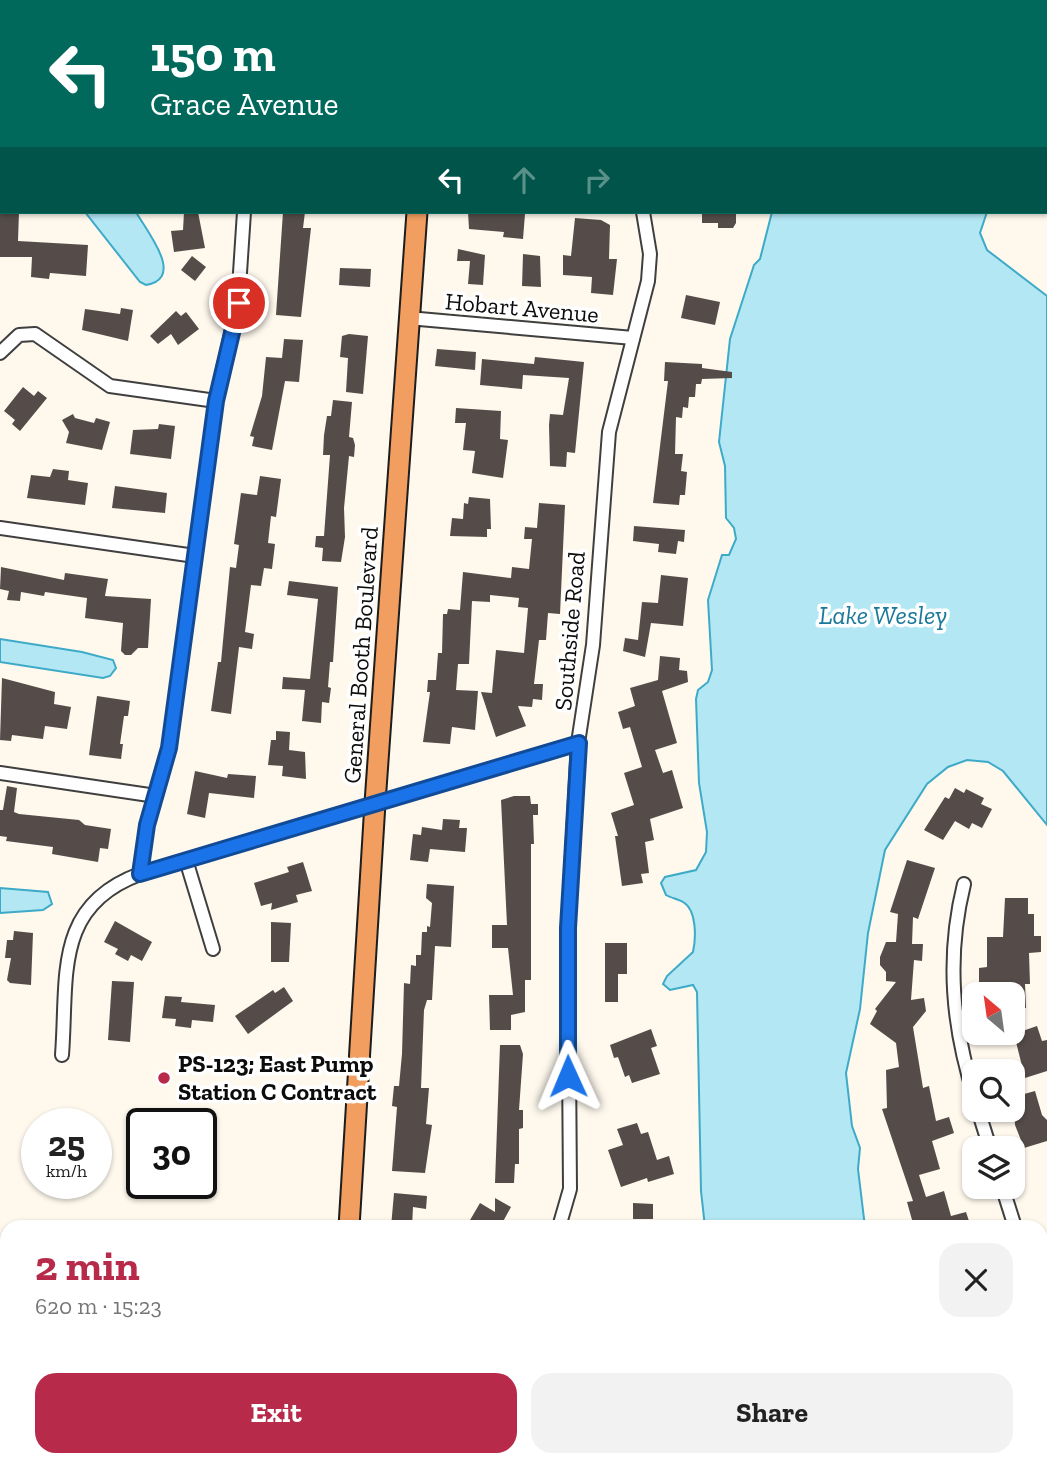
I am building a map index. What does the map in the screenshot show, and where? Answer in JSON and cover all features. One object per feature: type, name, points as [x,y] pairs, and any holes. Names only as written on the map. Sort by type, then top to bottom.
[{"type":"highway","name":"General Booth Boulevard","points":[[349,1220],[375,803],[417,214]]},
{"type":"street","points":[[140,874],[145,834],[169,748],[216,401],[239,303],[244,214]]},
{"type":"street","name":"Southside Road","points":[[561,1220],[570,1189],[568,928],[579,743],[593,645],[607,445],[615,399],[642,315],[648,281],[650,254],[643,214]]},
{"type":"street","name":"Hobart Avenue","points":[[408,318],[633,338]]},
{"type":"street","points":[[0,353],[19,335],[35,334],[110,386],[216,401]]},
{"type":"street","points":[[0,528],[195,556]]},
{"type":"street","points":[[62,1055],[71,947],[76,926],[97,897],[140,874],[579,743]]},
{"type":"street","points":[[0,773],[156,796]]},
{"type":"street","points":[[186,860],[213,948]]},
{"type":"street","points":[[964,884],[954,926],[952,962],[959,1037],[965,1059]]},
{"type":"street","points":[[1006,1199],[1013,1220]]},
{"type":"water","points":[[87,214],[137,214],[155,242],[163,264],[163,273],[158,281],[146,285],[140,282]]},
{"type":"water","name":"Lake Wesley","points":[[771,214],[986,214],[980,233],[987,250],[1047,296],[1047,825],[1003,771],[988,762],[967,760],[948,767],[927,784],[885,850],[868,933],[860,1009],[846,1073],[852,1126],[860,1148],[858,1169],[864,1220],[704,1220],[701,1191],[697,992],[693,985],[670,990],[663,984],[667,976],[693,952],[694,946],[695,932],[691,911],[683,902],[666,895],[661,883],[665,877],[696,870],[706,852],[707,832],[699,783],[696,699],[698,690],[708,682],[712,670],[708,600],[722,555],[729,555],[736,539],[734,528],[726,518],[725,466],[719,442],[730,339],[754,265],[760,259]]},
{"type":"water","points":[[0,639],[82,652],[113,660],[116,668],[110,676],[103,678],[0,662]]},
{"type":"water","points":[[0,888],[48,892],[52,904],[43,910],[0,913]]},
{"type":"building","points":[[0,214],[19,214],[18,241],[88,245],[86,276],[50,273],[49,279],[31,277],[32,257],[0,257]]},
{"type":"building","points":[[184,214],[198,214],[205,248],[174,252],[171,231],[183,230]]},
{"type":"building","points":[[283,214],[305,214],[303,228],[311,228],[301,317],[276,315]]},
{"type":"building","points":[[468,214],[525,214],[523,239],[503,237],[504,232],[469,229]]},
{"type":"building","points":[[702,214],[736,214],[733,228],[718,228],[718,223],[702,223]]},
{"type":"building","points":[[575,218],[601,220],[610,225],[609,259],[617,259],[613,295],[591,293],[592,277],[563,275],[563,255],[571,256]]},
{"type":"building","points":[[458,249],[485,255],[483,285],[468,284],[470,261],[457,261]]},
{"type":"building","points":[[523,254],[540,256],[541,287],[522,286]]},
{"type":"building","points":[[192,256],[206,267],[195,281],[181,270]]},
{"type":"building","points":[[340,268],[371,269],[370,287],[339,285]]},
{"type":"building","points":[[686,295],[720,302],[715,325],[681,318]]},
{"type":"building","points":[[121,308],[133,310],[128,341],[82,330],[85,309],[120,314]]},
{"type":"building","points":[[176,311],[181,316],[186,312],[199,329],[178,345],[171,334],[158,344],[150,336]]},
{"type":"building","points":[[342,336],[368,336],[363,394],[346,392],[348,358],[340,357]]},
{"type":"building","points":[[284,339],[303,340],[299,382],[285,381],[272,450],[252,446],[254,437],[250,436],[262,396],[266,357],[282,358]]},
{"type":"building","points":[[437,349],[476,352],[475,370],[435,366]]},
{"type":"building","points":[[535,357],[584,362],[575,453],[567,452],[566,467],[550,466],[549,425],[550,414],[563,415],[569,378],[523,375],[522,389],[480,385],[482,359],[534,364]]},
{"type":"building","points":[[665,362],[702,364],[702,368],[732,372],[732,378],[702,379],[701,384],[696,384],[695,397],[689,397],[688,408],[683,407],[682,418],[676,417],[675,454],[683,454],[681,471],[687,472],[685,495],[680,495],[679,505],[653,503],[668,381],[664,381]]},
{"type":"building","points":[[23,387],[34,396],[38,391],[47,398],[20,431],[12,424],[15,420],[4,411]]},
{"type":"building","points":[[333,400],[352,402],[349,437],[353,438],[355,445],[354,457],[349,456],[344,508],[345,537],[341,562],[322,561],[323,548],[315,547],[316,536],[324,536],[330,455],[323,455],[324,435]]},
{"type":"building","points":[[456,408],[501,411],[500,439],[508,440],[503,478],[472,473],[475,451],[463,450],[466,423],[455,423]]},
{"type":"building","points":[[73,414],[75,418],[94,423],[96,418],[110,422],[102,450],[66,443],[69,432],[62,420]]},
{"type":"building","points":[[159,424],[175,426],[171,459],[130,454],[133,430],[158,429]]},
{"type":"building","points":[[53,469],[69,471],[68,480],[88,483],[85,505],[27,498],[31,475],[50,477]]},
{"type":"building","points":[[260,476],[281,479],[276,517],[271,516],[268,543],[275,544],[272,569],[264,568],[261,586],[251,585],[245,632],[254,634],[252,649],[239,647],[231,714],[211,711],[218,662],[221,662],[230,567],[236,568],[239,545],[234,544],[241,493],[257,495]]},
{"type":"building","points":[[115,486],[167,493],[165,513],[112,508]]},
{"type":"building","points":[[469,497],[490,499],[491,529],[487,529],[487,537],[450,536],[452,518],[463,519],[464,503],[468,504]]},
{"type":"building","points":[[539,503],[565,505],[560,614],[548,613],[546,640],[539,640],[534,684],[543,684],[542,700],[533,699],[532,707],[518,706],[526,726],[496,737],[481,692],[492,693],[496,650],[524,653],[528,608],[518,607],[519,598],[490,595],[490,602],[472,601],[469,664],[458,664],[456,690],[478,691],[475,730],[452,727],[450,744],[423,742],[430,692],[427,692],[428,680],[436,680],[438,653],[442,653],[443,614],[447,614],[448,609],[460,610],[463,572],[511,578],[512,567],[529,569],[532,539],[524,539],[525,527],[537,528]]},
{"type":"building","points":[[634,526],[685,530],[684,542],[678,541],[676,554],[658,552],[659,544],[633,541]]},
{"type":"building","points":[[1,567],[64,580],[65,573],[108,579],[105,596],[151,599],[148,648],[138,648],[131,655],[125,655],[121,651],[123,623],[85,618],[87,598],[45,592],[44,596],[21,592],[20,601],[7,600],[9,591],[0,589]]},
{"type":"building","points":[[661,575],[688,578],[683,626],[651,623],[645,657],[623,651],[625,638],[638,640],[642,602],[658,603]]},
{"type":"building","points":[[289,581],[338,587],[333,662],[330,662],[328,687],[331,688],[329,703],[322,702],[321,723],[302,721],[305,690],[282,689],[283,677],[310,679],[318,599],[287,595]]},
{"type":"building","points":[[660,656],[680,658],[679,670],[687,671],[688,682],[662,691],[677,743],[655,750],[663,773],[672,770],[683,808],[650,819],[654,840],[645,842],[649,873],[641,874],[643,883],[622,886],[615,836],[618,836],[611,813],[634,805],[624,773],[642,767],[630,727],[623,729],[618,712],[635,706],[630,688],[658,680]]},
{"type":"building","points":[[2,678],[55,692],[54,704],[71,707],[67,729],[45,726],[43,739],[12,735],[11,741],[0,740]]},
{"type":"building","points":[[97,696],[130,701],[128,716],[124,716],[121,759],[89,755]]},
{"type":"building","points":[[276,731],[290,732],[289,750],[305,752],[306,779],[282,776],[283,766],[268,765],[271,740],[276,740]]},
{"type":"building","points":[[195,771],[227,778],[228,774],[256,776],[254,798],[209,793],[205,818],[187,814]]},
{"type":"building","points":[[7,786],[17,788],[14,812],[79,820],[85,825],[111,829],[108,849],[100,848],[98,862],[52,854],[53,847],[6,841],[7,837],[0,836],[0,810],[3,810]]},
{"type":"building","points":[[955,788],[964,793],[966,789],[984,798],[981,804],[992,809],[982,828],[972,823],[969,829],[955,821],[943,840],[924,830],[945,797],[949,799]]},
{"type":"building","points":[[514,796],[530,796],[531,804],[538,804],[538,815],[533,815],[534,844],[531,844],[531,980],[525,980],[525,1012],[511,1015],[511,1030],[490,1030],[489,995],[513,995],[508,948],[492,948],[492,925],[507,925],[501,800]]},
{"type":"building","points":[[443,819],[460,820],[459,828],[467,828],[465,852],[430,849],[428,862],[410,860],[413,834],[421,835],[422,827],[442,830]]},
{"type":"building","points":[[907,860],[935,868],[918,919],[913,917],[912,944],[923,944],[922,961],[914,960],[911,1000],[924,998],[926,1011],[913,1027],[923,1088],[929,1086],[936,1121],[949,1117],[954,1133],[932,1141],[940,1169],[919,1175],[926,1197],[944,1191],[951,1216],[966,1212],[969,1220],[912,1220],[907,1202],[913,1201],[882,1109],[887,1108],[886,1070],[899,1067],[896,1043],[870,1024],[877,1011],[875,1009],[896,982],[886,981],[886,972],[880,965],[886,942],[896,942],[898,914],[890,912]]},
{"type":"building","points":[[303,862],[312,891],[296,895],[298,902],[271,910],[272,903],[261,906],[254,883],[289,872],[287,867]]},
{"type":"building","points":[[427,884],[454,886],[451,947],[435,946],[432,1000],[427,1000],[424,1010],[421,1088],[429,1088],[426,1124],[432,1125],[425,1173],[392,1171],[397,1107],[392,1106],[394,1086],[399,1086],[404,983],[410,984],[411,965],[416,966],[416,955],[421,955],[422,932],[427,932],[427,926],[430,927],[432,903],[426,898]]},
{"type":"building","points":[[1005,898],[1028,898],[1028,914],[1034,914],[1034,936],[1041,936],[1041,952],[1029,953],[1030,984],[979,982],[979,968],[987,967],[987,937],[1003,937]]},
{"type":"building","points":[[115,921],[152,942],[142,961],[131,955],[128,961],[115,954],[118,949],[104,942]]},
{"type":"building","points":[[271,922],[291,923],[289,962],[271,962]]},
{"type":"building","points":[[14,931],[33,933],[31,985],[10,983],[7,980],[11,958],[5,958],[7,940],[13,940]]},
{"type":"building","points":[[605,943],[627,943],[627,974],[618,974],[618,1002],[605,1002]]},
{"type":"building","points":[[112,981],[134,982],[130,1042],[108,1040]]},
{"type":"building","points":[[284,987],[293,1001],[248,1034],[235,1016],[273,990],[275,993]]},
{"type":"building","points":[[165,996],[182,997],[181,1002],[215,1005],[213,1022],[192,1020],[191,1028],[175,1026],[176,1019],[162,1018]]},
{"type":"building","points":[[1037,1026],[1042,1041],[1047,1040],[1047,1071],[1025,1078],[1025,1059],[1020,1059],[1017,1045],[1026,1045],[1026,1030]]},
{"type":"building","points":[[651,1029],[657,1046],[651,1048],[660,1074],[632,1083],[629,1075],[625,1077],[618,1057],[614,1058],[610,1045]]},
{"type":"building","points":[[500,1045],[520,1045],[523,1054],[519,1110],[523,1110],[523,1128],[519,1129],[519,1164],[515,1164],[514,1183],[495,1183]]},
{"type":"building","points":[[1035,1091],[1042,1115],[1047,1120],[1047,1141],[1025,1148],[1025,1136],[1019,1136],[1015,1122],[1025,1122],[1025,1094]]},
{"type":"building","points":[[637,1123],[641,1134],[648,1132],[657,1160],[669,1156],[674,1174],[648,1182],[647,1178],[621,1187],[608,1150],[623,1145],[617,1129]]},
{"type":"building","points":[[394,1193],[427,1196],[426,1209],[413,1207],[412,1220],[392,1220]]},
{"type":"building","points":[[495,1198],[511,1207],[504,1220],[470,1220],[480,1203],[495,1212]]},
{"type":"building","points":[[633,1203],[653,1204],[653,1219],[633,1219]]},
{"type":"place","name":"PS-123; East Pump Station C Contract","points":[[164,1078]]},
{"type":"route","points":[[239,303],[216,401],[169,748],[147,825],[140,874],[579,743],[568,928],[568,1076]]}]
